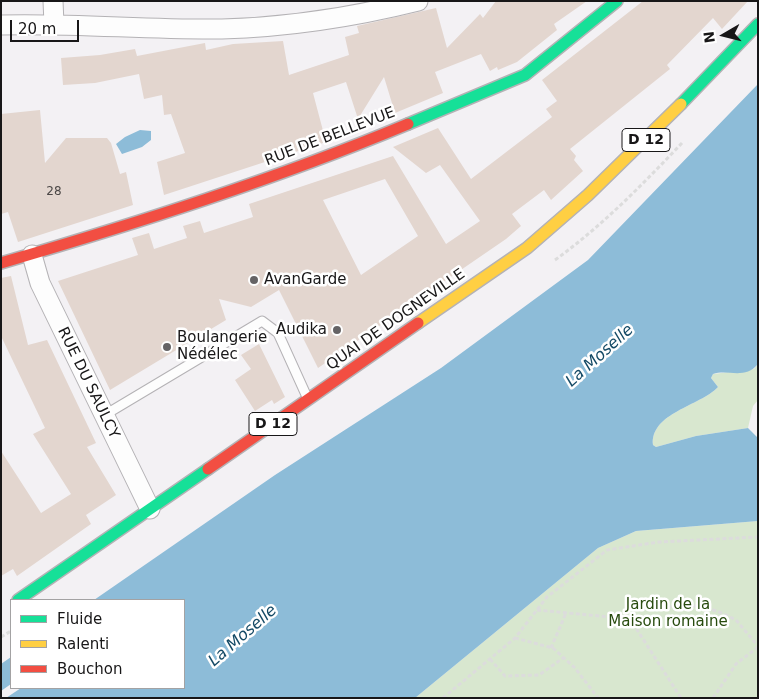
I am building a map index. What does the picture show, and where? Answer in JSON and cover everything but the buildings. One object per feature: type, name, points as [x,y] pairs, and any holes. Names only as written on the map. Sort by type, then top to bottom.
[{"type":"main road","name":"RUE DE BELLEVUE","points":[[1,263],[32,255],[334,154],[525,75],[617,1]]},
{"type":"main road","name":"QUAI DE DOGNEVILLE","points":[[19,599],[528,248],[601,185],[758,24]]},
{"type":"street","points":[[53,1],[54,24]]},
{"type":"street","points":[[1,25],[54,24],[222,29],[315,22],[369,14],[418,1]]},
{"type":"street","name":"RUE DU SAULCY","points":[[32,255],[40,283],[103,416],[150,509]]},
{"type":"lane","points":[[103,416],[262,321],[278,333],[308,399]]},
{"type":"path","points":[[443,698],[515,638],[547,597],[607,550],[659,542],[758,537]]},
{"type":"path","points":[[620,618],[628,608],[697,606],[736,620],[758,646],[736,664],[713,698]]},
{"type":"path","points":[[537,610],[620,618],[632,622],[681,698]]},
{"type":"path","points":[[551,648],[566,613]]},
{"type":"path","points":[[515,638],[551,648],[575,668],[598,698]]},
{"type":"path","points":[[490,659],[505,676],[538,675],[563,658]]},
{"type":"green space","points":[[758,364],[758,400],[753,406],[748,428],[696,436],[656,447],[653,445],[654,434],[659,425],[678,411],[710,394],[718,387],[711,378],[713,374],[754,369]]},
{"type":"green space","name":"Jardin de la Maison romaine","points":[[758,521],[758,698],[415,698],[598,548],[636,531]]},
{"type":"water","name":"La Moselle","points":[[758,84],[758,364],[748,372],[713,374],[711,378],[718,387],[710,394],[678,411],[659,425],[654,434],[653,445],[656,447],[696,436],[748,428],[758,438],[758,521],[636,531],[598,548],[415,698],[6,698],[20,689],[185,689],[185,599],[95,599],[275,475],[441,368],[588,260]]},
{"type":"water","points":[[140,130],[151,131],[151,140],[142,147],[122,154],[116,144],[125,137]]},
{"type":"water","points":[[10,658],[10,685],[1,691],[1,664]]},
{"type":"traffic: fast","points":[[408,124],[525,75],[617,1]]},
{"type":"traffic: fast","points":[[681,104],[758,24]]},
{"type":"traffic: fast","points":[[19,599],[208,469]]},
{"type":"traffic: slow","points":[[418,323],[527,248],[588,195],[681,104]]},
{"type":"traffic: jam","points":[[1,263],[104,232],[257,182],[408,124]]},
{"type":"traffic: jam","points":[[208,469],[418,323]]},
{"type":"place","name":"AvanGarde","points":[[254,280]]},
{"type":"place","name":"Audika","points":[[337,330]]},
{"type":"place","name":"Boulangerie Nédélec","points":[[167,347]]}]
